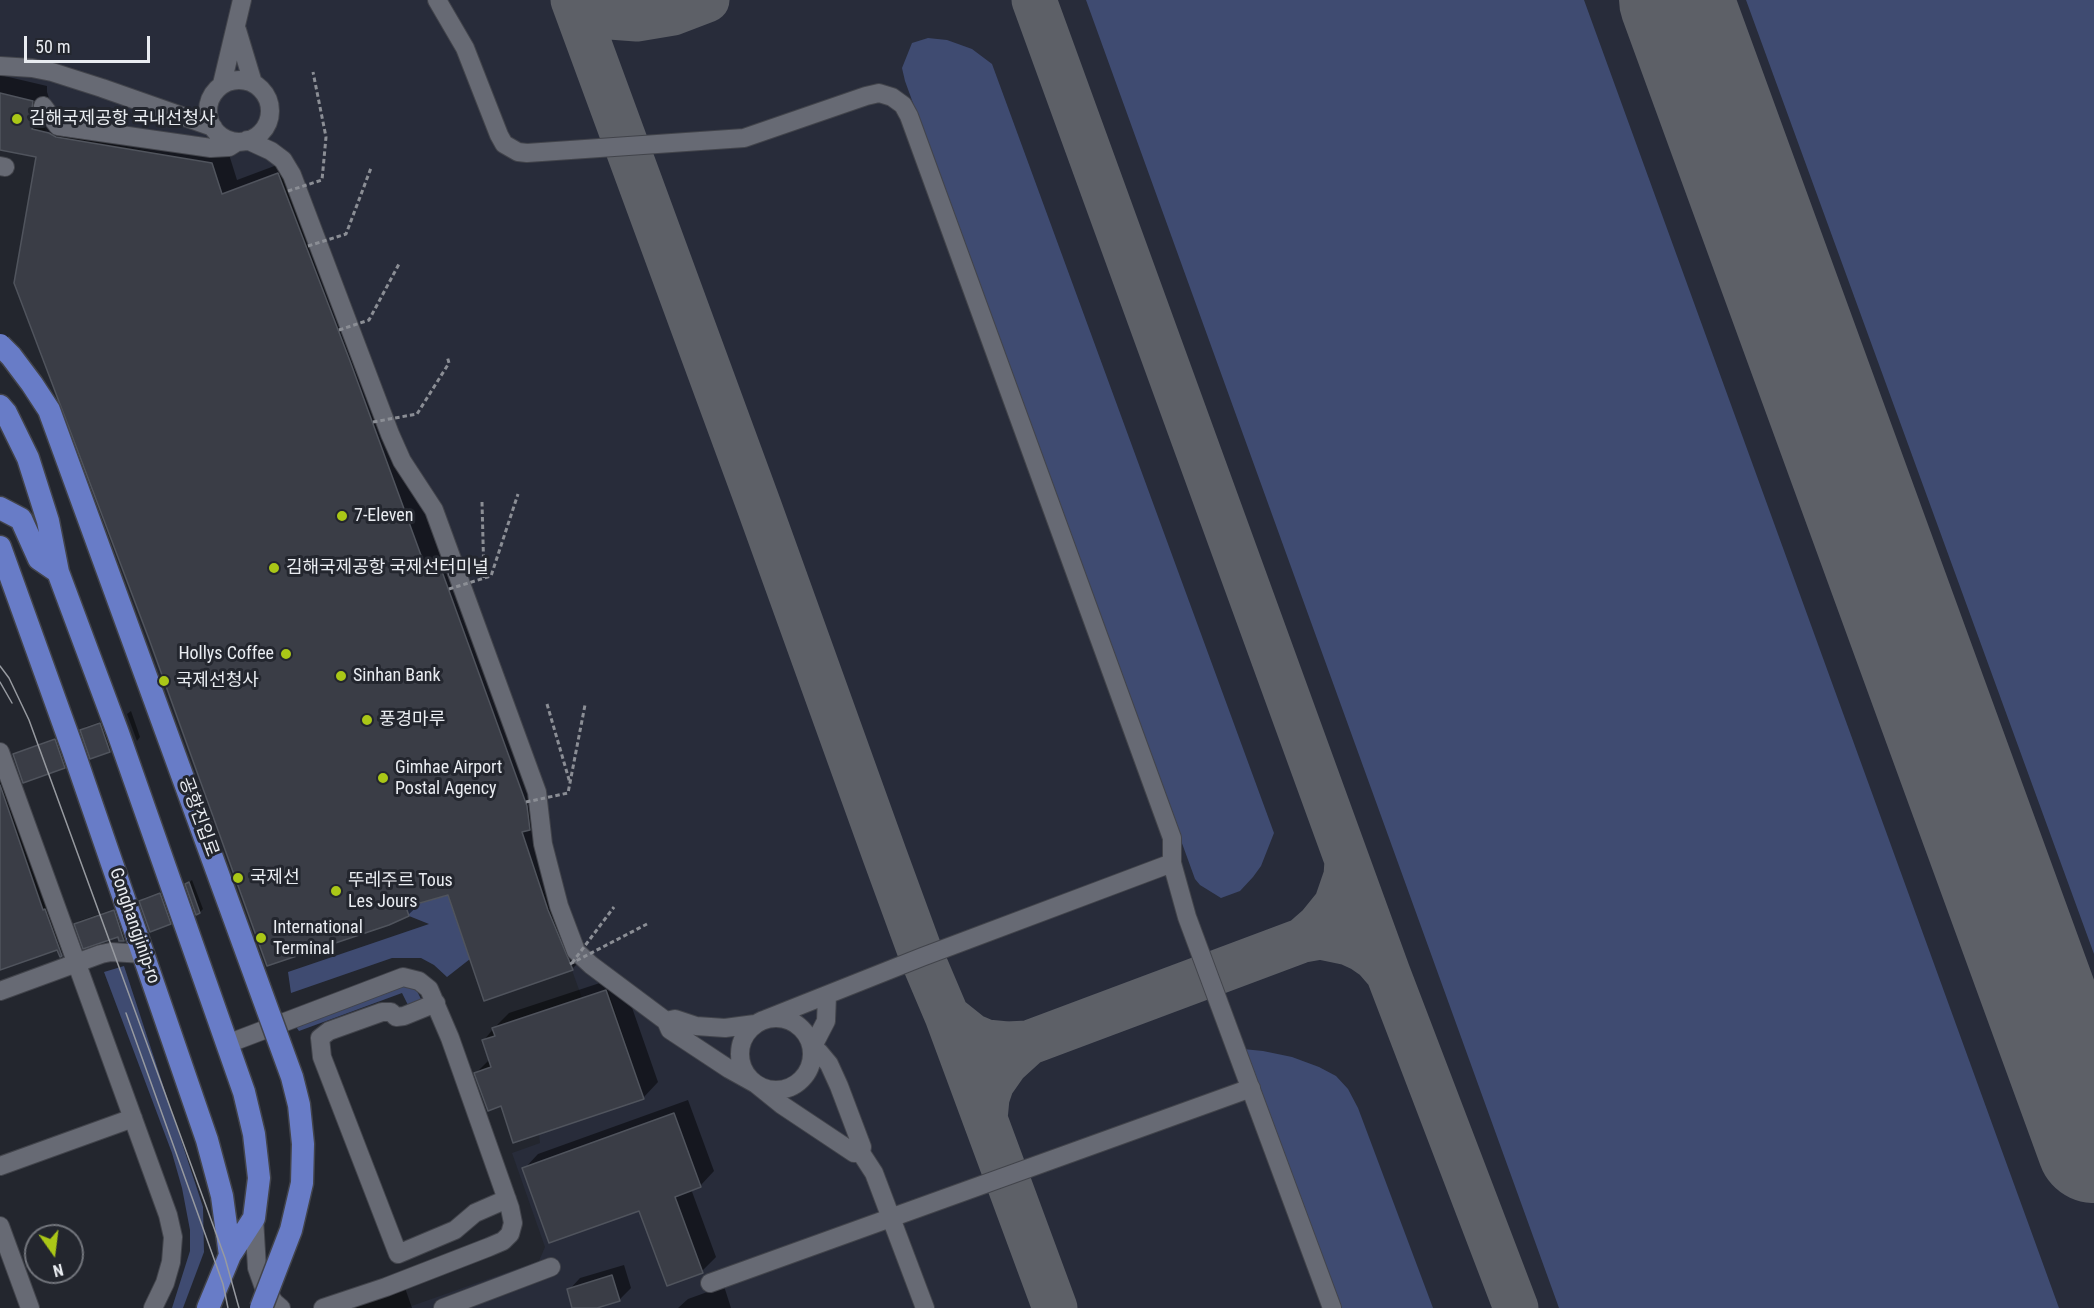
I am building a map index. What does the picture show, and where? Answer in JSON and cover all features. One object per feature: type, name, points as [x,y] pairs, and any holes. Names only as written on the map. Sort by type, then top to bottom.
[{"type":"main road","name":"공항진입로","points":[[0,345],[11,356],[49,410],[292,1077],[299,1105],[303,1144],[302,1183],[291,1230],[261,1308]]},
{"type":"main road","points":[[0,406],[6,413],[28,458],[48,521],[58,572],[118,734],[244,1092],[254,1134],[259,1178],[254,1218],[230,1255],[208,1308]]},
{"type":"main road","points":[[0,508],[21,519],[39,559],[58,572]]},
{"type":"main road","name":"Gonghangjinip-ro","points":[[0,547],[74,750],[207,1140],[222,1196],[230,1255]]},
{"type":"lane","points":[[242,0],[222,84],[210,99],[208,109],[213,128],[219,135],[271,151],[283,160],[292,175],[390,434],[402,461],[434,510],[446,539],[537,792],[543,844],[560,906],[576,951],[591,965],[666,1021],[670,1030],[729,1070],[766,1090],[778,1091],[800,1082],[808,1072],[812,1061],[812,1048],[808,1037],[801,1027],[790,1020],[778,1018],[725,1028],[696,1026],[675,1019],[666,1021]]},
{"type":"lane","points":[[437,0],[465,48],[499,135],[504,144],[518,152],[744,138],[879,93],[892,96],[903,105],[909,116],[1172,838],[1172,863],[1187,917],[1332,1308]]},
{"type":"lane","points":[[237,28],[253,83]]},
{"type":"lane","points":[[0,66],[52,72],[213,128]]},
{"type":"lane","points":[[222,84],[232,80],[243,80],[261,89],[270,108],[271,151]]},
{"type":"lane","points":[[43,106],[58,126],[211,148],[229,147],[257,136],[265,128],[269,119]]},
{"type":"lane","points":[[0,752],[168,1215],[173,1237],[171,1262],[165,1283],[153,1308]]},
{"type":"lane","points":[[861,1153],[854,1153],[782,1105],[747,1077],[741,1067],[739,1055],[746,1032],[761,1021],[922,957],[1172,863]]},
{"type":"lane","points":[[0,991],[111,952],[144,954]]},
{"type":"lane","points":[[226,1044],[403,977],[419,981],[429,989],[450,1038],[507,1199],[513,1223],[510,1234],[503,1241],[386,1287],[323,1308]]},
{"type":"lane","points":[[812,1048],[826,1021],[827,996]]},
{"type":"lane","points":[[436,1003],[404,1016],[396,1017],[388,1011],[382,1012],[328,1031],[320,1038],[322,1057],[398,1254],[455,1230],[475,1213],[507,1199]]},
{"type":"lane","points":[[812,1048],[819,1052],[829,1064],[834,1075],[862,1147],[861,1153],[874,1173],[925,1308]]},
{"type":"lane","points":[[710,1283],[1251,1088]]},
{"type":"lane","points":[[0,1166],[133,1118]]},
{"type":"lane","points":[[254,1218],[257,1268],[263,1285],[274,1302],[281,1308]]},
{"type":"lane","points":[[0,1226],[30,1308]]},
{"type":"lane","points":[[443,1308],[485,1301],[551,1267]]},
{"type":"path","points":[[288,191],[322,180],[326,137],[313,72]]},
{"type":"path","points":[[308,246],[346,234],[371,168]]},
{"type":"path","points":[[339,330],[369,320],[399,264]]},
{"type":"path","points":[[373,422],[417,414],[449,363],[447,356]]},
{"type":"path","points":[[448,589],[491,576],[518,494]]},
{"type":"path","points":[[482,502],[484,578]]},
{"type":"path","points":[[547,704],[570,783]]},
{"type":"path","points":[[526,802],[568,793],[585,705]]},
{"type":"path","points":[[614,907],[570,964],[647,924]]},
{"type":"shaded area","points":[[0,0],[2094,0],[2094,1308],[406,1308],[539,1261],[545,1247],[512,1153],[540,1143],[539,1134],[644,1099],[608,990],[582,998],[522,832],[535,828],[440,566],[426,569],[281,173],[222,194],[212,163],[46,132],[37,102],[0,93]]},
{"type":"shaded area","points":[[1086,0],[1584,0],[2059,1308],[1559,1308]]},
{"type":"shaded area","points":[[1746,0],[2094,0],[2094,954]]},
{"type":"shaded area","points":[[928,38],[947,40],[972,49],[992,64],[1274,833],[1261,866],[1253,877],[1240,891],[1221,898],[1200,885],[1195,879],[905,81],[902,68],[912,43]]},
{"type":"shaded area","points":[[448,895],[470,959],[447,977],[434,965],[421,958],[392,958],[291,993],[288,972],[429,924],[409,916],[406,907]]},
{"type":"shaded area","points":[[124,966],[203,1207],[204,1252],[183,1308],[172,1308],[190,1251],[190,1230],[182,1188],[172,1153],[104,972]]},
{"type":"shaded area","points":[[397,985],[410,985],[417,991],[422,1001],[409,1007],[402,993],[299,1031],[294,1024]]},
{"type":"shaded area","points":[[1243,1049],[1292,1057],[1319,1067],[1336,1076],[1348,1089],[1358,1108],[1433,1308],[1339,1308]]},
{"type":"building","name":"김해국제공항 국제선터미널","points":[[0,93],[33,101],[32,108],[35,114],[32,129],[56,137],[212,163],[222,194],[278,173],[426,569],[440,566],[527,806],[530,830],[522,832],[548,910],[573,970],[484,1001],[448,895],[406,907],[409,916],[389,925],[267,966],[149,639],[14,283],[36,157],[0,150]]},
{"type":"building","points":[[100,723],[110,752],[90,759],[80,730]]},
{"type":"building","points":[[55,739],[65,768],[23,783],[13,754]]},
{"type":"building","points":[[0,785],[43,910],[45,909],[62,956],[60,957],[57,950],[0,970]]},
{"type":"building","points":[[189,882],[200,913],[196,915],[185,884]]},
{"type":"building","points":[[160,893],[171,924],[150,932],[139,901]]},
{"type":"building","points":[[114,910],[124,941],[119,941],[118,937],[83,949],[74,924]]},
{"type":"building","points":[[606,990],[644,1099],[513,1143],[501,1106],[488,1111],[474,1073],[491,1067],[482,1040],[495,1036],[492,1028]]},
{"type":"building","points":[[674,1113],[701,1187],[675,1197],[703,1273],[667,1286],[639,1211],[549,1243],[522,1168]]},
{"type":"building","points":[[612,1275],[620,1301],[597,1308],[572,1308],[567,1289]]},
{"type":"taxiway","points":[[573,0],[922,957],[947,1016],[1055,1308]]},
{"type":"taxiway","points":[[578,0],[592,10],[610,17],[637,19],[673,13],[707,0]]},
{"type":"taxiway","points":[[1034,0],[1388,973],[1516,1308]]},
{"type":"taxiway","points":[[1347,861],[1346,876],[1336,905],[1319,926],[1303,940],[1320,937],[1349,943],[1375,958],[1388,973]]},
{"type":"taxiway","points":[[1028,1043],[1303,940]]},
{"type":"taxiway","points":[[947,1016],[972,1036],[986,1042],[1028,1043],[1006,1063],[992,1083],[987,1098],[985,1119]]},
{"type":"runway","points":[[1676,0],[2094,1146]]},
{"type":"tram line","points":[[0,666],[9,678],[29,720],[225,1258],[239,1308]]},
{"type":"tram line","points":[[0,682],[12,703]]},
{"type":"tram line","points":[[126,1013],[223,1284],[228,1308]]},
{"type":"place","name":"김해국제공항 국내선청사","points":[[17,119]]},
{"type":"place","name":"7-Eleven","points":[[342,516]]},
{"type":"place","name":"김해국제공항 국제선터미널","points":[[274,568]]},
{"type":"place","name":"Hollys Coffee","points":[[286,654]]},
{"type":"place","name":"Sinhan Bank","points":[[341,676]]},
{"type":"place","name":"국제선청사","points":[[164,681]]},
{"type":"place","name":"풍경마루","points":[[367,720]]},
{"type":"place","name":"Gimhae Airport Postal Agency","points":[[383,778]]},
{"type":"place","name":"국제선","points":[[238,878]]},
{"type":"place","name":"뚜레주르 Tous Les Jours","points":[[336,891]]},
{"type":"place","name":"International Terminal","points":[[261,938]]}]
